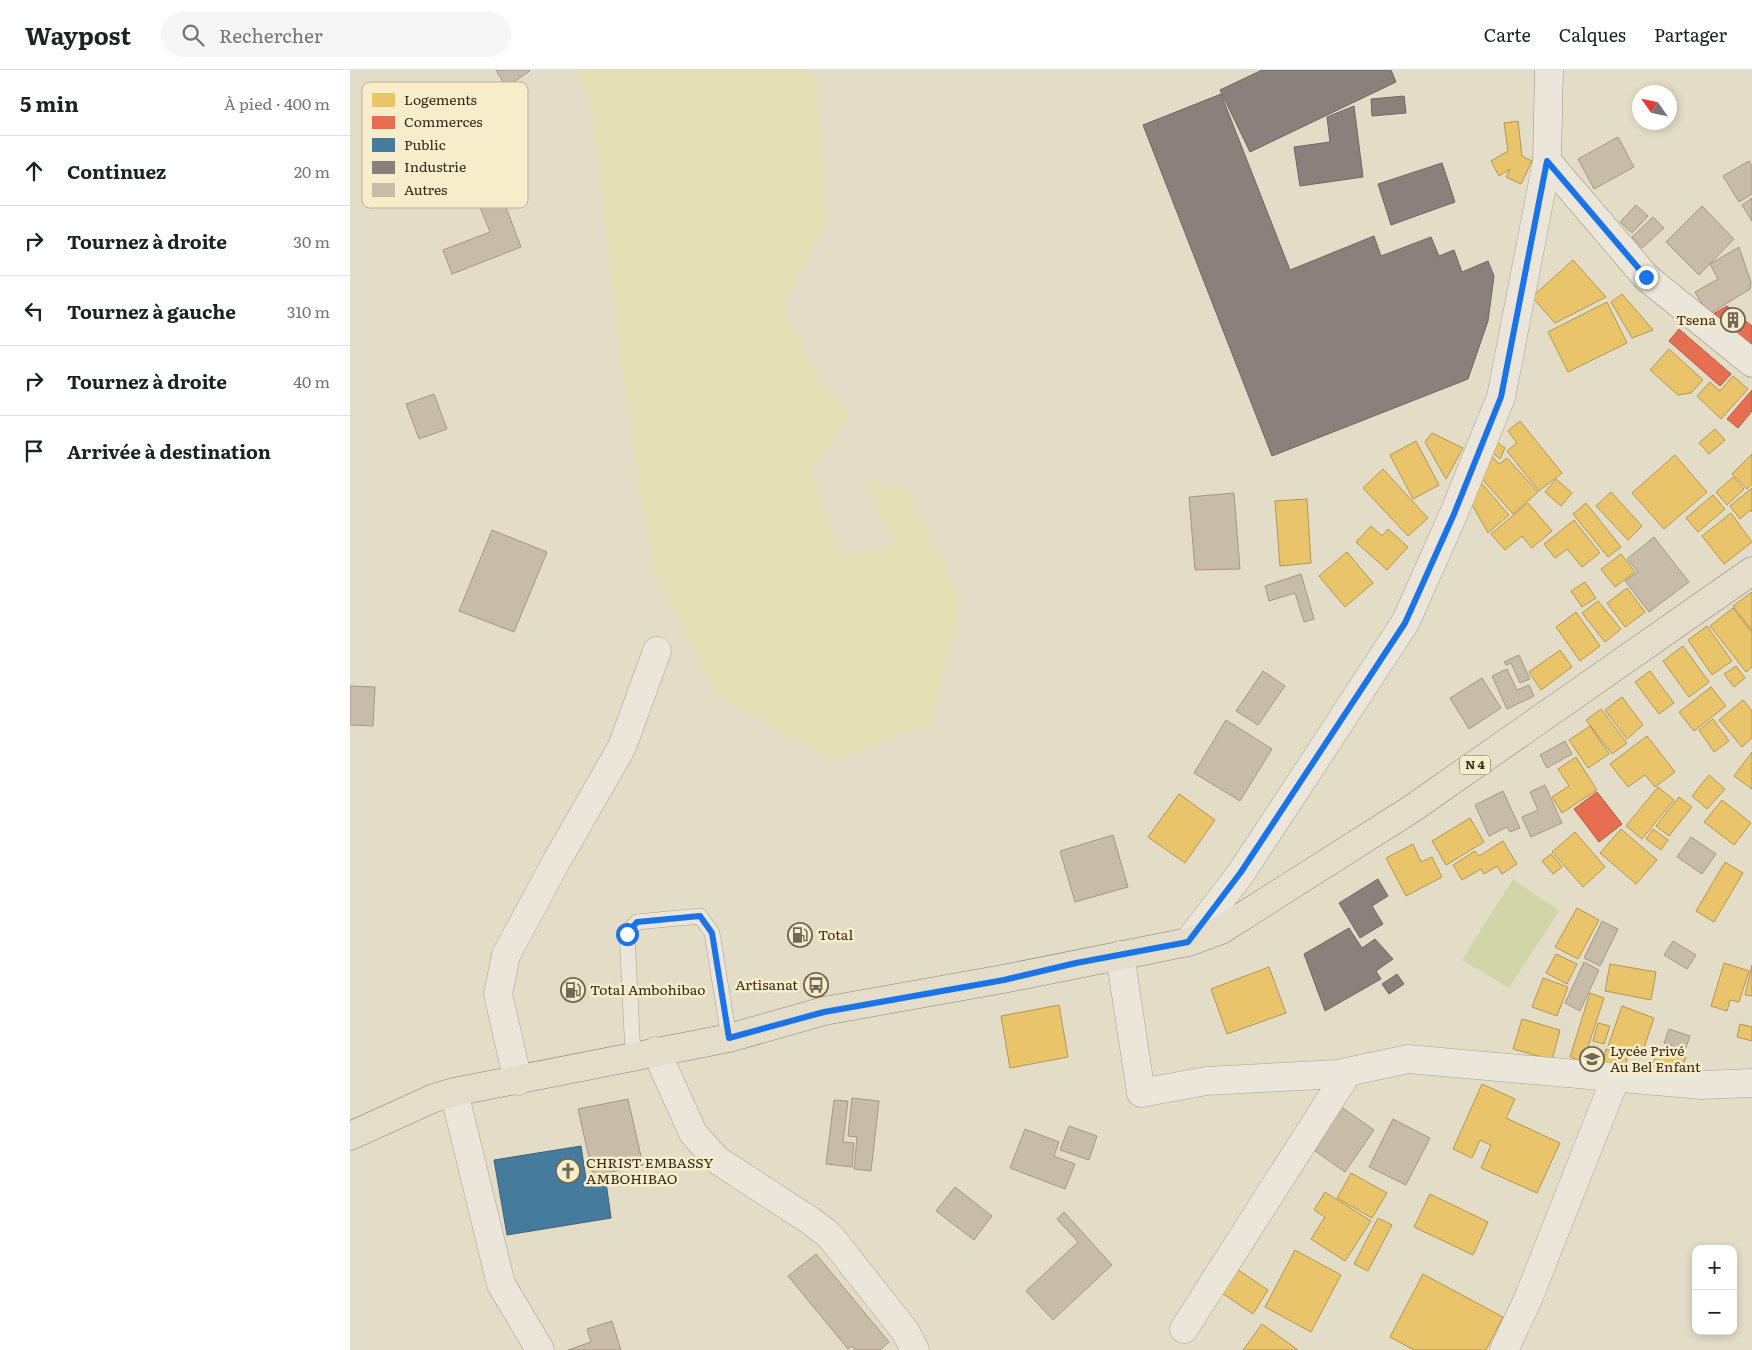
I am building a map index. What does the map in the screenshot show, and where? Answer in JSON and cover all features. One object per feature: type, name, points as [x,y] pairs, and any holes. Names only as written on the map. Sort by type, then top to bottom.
[{"type":"main road","name":"N 4","points":[[350,1136],[434,1098],[454,1092],[518,1081],[645,1053],[729,1038],[824,1012],[1004,980],[1188,942],[1221,930],[1410,810],[1752,571]]},
{"type":"street","points":[[1188,942],[1241,872],[1405,623],[1454,514],[1501,397],[1547,161],[1549,70]]},
{"type":"street","points":[[1547,161],[1646,277],[1752,363]]},
{"type":"street","points":[[518,1081],[498,994],[506,955],[556,862],[622,747],[657,651]]},
{"type":"street","points":[[1120,955],[1141,1093],[1206,1081],[1348,1072],[1408,1058],[1701,1085],[1752,1083]]},
{"type":"street","points":[[645,1053],[693,1134],[717,1160],[812,1221],[830,1236],[905,1330],[915,1350]]},
{"type":"street","points":[[1184,1329],[1348,1072]]},
{"type":"street","points":[[1504,1350],[1528,1298],[1616,1077]]},
{"type":"street","points":[[454,1092],[501,1284],[540,1350]]},
{"type":"lane","points":[[645,1053],[627,934],[637,922],[700,916],[707,922],[712,933],[729,1038]]},
{"type":"shaded area","points":[[575,70],[809,70],[817,84],[827,225],[783,307],[818,377],[852,412],[811,472],[841,557],[895,546],[865,479],[909,491],[962,603],[932,724],[832,761],[719,696],[653,570],[624,387],[591,101]]},
{"type":"green space","points":[[1513,879],[1559,911],[1509,988],[1462,960]]},
{"type":"building: Logements","points":[[1518,121],[1522,156],[1532,161],[1521,184],[1506,177],[1510,169],[1499,176],[1491,161],[1508,151],[1504,123]]},
{"type":"building: Logements","points":[[1573,260],[1606,297],[1555,323],[1532,297]]},
{"type":"building: Logements","points":[[1622,294],[1653,330],[1632,338],[1611,302]]},
{"type":"building: Logements","points":[[1607,302],[1627,343],[1568,372],[1548,332]]},
{"type":"building: Logements","points":[[1669,349],[1703,380],[1691,393],[1678,395],[1650,370]]},
{"type":"building: Logements","points":[[1733,376],[1748,389],[1721,419],[1697,396],[1710,382],[1720,391]]},
{"type":"building: Logements","points":[[1520,421],[1562,473],[1539,491],[1507,451],[1517,443],[1508,431]]},
{"type":"building: Logements","points":[[1715,429],[1725,440],[1709,454],[1699,443]]},
{"type":"building: Logements","points":[[1432,433],[1463,448],[1446,479],[1425,442]]},
{"type":"building: Logements","points":[[1494,440],[1505,448],[1500,459],[1487,448]]},
{"type":"building: Logements","points":[[1416,441],[1439,485],[1413,499],[1390,455]]},
{"type":"building: Logements","points":[[1490,454],[1499,464],[1507,458],[1538,492],[1513,514],[1473,469]]},
{"type":"building: Logements","points":[[1752,454],[1752,484],[1747,489],[1732,474]]},
{"type":"building: Logements","points":[[1675,455],[1707,492],[1664,529],[1632,493]]},
{"type":"building: Logements","points":[[1383,469],[1428,518],[1408,536],[1363,488]]},
{"type":"building: Logements","points":[[1733,477],[1744,489],[1727,505],[1716,492]]},
{"type":"building: Logements","points":[[1477,478],[1509,515],[1488,533],[1470,501]]},
{"type":"building: Logements","points":[[1556,479],[1572,493],[1561,506],[1545,492]]},
{"type":"building: Logements","points":[[1752,488],[1752,512],[1750,510],[1740,519],[1730,506]]},
{"type":"building: Logements","points":[[1611,492],[1642,526],[1628,540],[1596,506]]},
{"type":"building: Logements","points":[[1713,495],[1725,509],[1698,532],[1686,518]]},
{"type":"building: Logements","points":[[1307,499],[1311,563],[1280,566],[1275,501]]},
{"type":"building: Logements","points":[[1528,503],[1552,531],[1532,548],[1522,536],[1505,550],[1491,534]]},
{"type":"building: Logements","points":[[1586,503],[1621,547],[1608,557],[1573,514]]},
{"type":"building: Logements","points":[[1731,513],[1752,542],[1724,564],[1702,536]]},
{"type":"building: Logements","points":[[1574,520],[1600,553],[1582,567],[1567,549],[1555,558],[1544,544]]},
{"type":"building: Logements","points":[[1371,526],[1382,536],[1388,529],[1408,547],[1387,570],[1356,542]]},
{"type":"building: Logements","points":[[1347,552],[1373,583],[1345,607],[1319,576]]},
{"type":"building: Logements","points":[[1621,554],[1635,572],[1615,587],[1601,569]]},
{"type":"building: Logements","points":[[1585,582],[1596,598],[1582,607],[1571,591]]},
{"type":"building: Logements","points":[[1627,588],[1645,612],[1625,627],[1607,603]]},
{"type":"building: Logements","points":[[1752,592],[1752,631],[1733,606]]},
{"type":"building: Logements","points":[[1598,601],[1621,629],[1605,642],[1582,613]]},
{"type":"building: Logements","points":[[1733,608],[1752,633],[1752,667],[1746,672],[1710,626]]},
{"type":"building: Logements","points":[[1576,612],[1600,646],[1580,661],[1556,627]]},
{"type":"building: Logements","points":[[1707,626],[1732,661],[1712,675],[1688,640]]},
{"type":"building: Logements","points":[[1683,646],[1709,682],[1689,697],[1663,661]]},
{"type":"building: Logements","points":[[1560,650],[1572,667],[1541,690],[1529,672]]},
{"type":"building: Logements","points":[[1736,666],[1745,678],[1734,687],[1724,674]]},
{"type":"building: Logements","points":[[1650,671],[1674,703],[1659,714],[1635,682]]},
{"type":"building: Logements","points":[[1711,687],[1726,706],[1694,731],[1679,712]]},
{"type":"building: Logements","points":[[1622,697],[1643,725],[1627,739],[1605,710]]},
{"type":"building: Logements","points":[[1743,700],[1752,711],[1752,738],[1742,747],[1719,720]]},
{"type":"building: Logements","points":[[1601,709],[1627,743],[1612,754],[1586,720]]},
{"type":"building: Logements","points":[[1713,719],[1729,741],[1714,752],[1699,730]]},
{"type":"building: Logements","points":[[1590,726],[1609,754],[1588,768],[1569,740]]},
{"type":"building: Logements","points":[[1647,736],[1675,772],[1655,787],[1645,775],[1628,787],[1610,764]]},
{"type":"building: Logements","points":[[1752,752],[1752,789],[1734,776]]},
{"type":"building: Logements","points":[[1576,757],[1597,790],[1562,813],[1552,797],[1569,786],[1558,769]]},
{"type":"building: Logements","points":[[1709,775],[1725,789],[1707,809],[1692,796]]},
{"type":"building: Logements","points":[[1658,787],[1674,800],[1642,839],[1626,826]]},
{"type":"building: Logements","points":[[1179,794],[1215,820],[1185,863],[1148,837]]},
{"type":"building: Logements","points":[[1679,797],[1692,807],[1669,836],[1656,826]]},
{"type":"building: Logements","points":[[1722,800],[1751,823],[1734,845],[1704,822]]},
{"type":"building: Logements","points":[[1470,818],[1484,842],[1446,865],[1432,841]]},
{"type":"building: Logements","points":[[1621,829],[1657,860],[1636,884],[1600,853]]},
{"type":"building: Logements","points":[[1653,829],[1668,840],[1661,850],[1646,839]]},
{"type":"building: Logements","points":[[1575,832],[1605,867],[1583,887],[1552,852]]},
{"type":"building: Logements","points":[[1503,841],[1517,864],[1502,874],[1497,866],[1484,874],[1481,869],[1462,880],[1453,865],[1475,851],[1479,856]]},
{"type":"building: Logements","points":[[1413,844],[1421,862],[1432,857],[1442,877],[1406,896],[1386,858]]},
{"type":"building: Logements","points":[[1551,854],[1562,867],[1553,874],[1542,861]]},
{"type":"building: Logements","points":[[1725,862],[1743,873],[1714,922],[1696,911]]},
{"type":"building: Logements","points":[[1577,908],[1599,920],[1578,959],[1555,947]]},
{"type":"building: Logements","points":[[1556,954],[1577,964],[1567,984],[1546,973]]},
{"type":"building: Logements","points":[[1724,963],[1749,971],[1739,1002],[1730,1000],[1727,1011],[1711,1006]]},
{"type":"building: Logements","points":[[1610,964],[1656,972],[1651,1000],[1605,991]]},
{"type":"building: Logements","points":[[1752,965],[1752,996],[1745,995]]},
{"type":"building: Logements","points":[[1269,967],[1286,1013],[1227,1034],[1211,989]]},
{"type":"building: Logements","points":[[1543,978],[1568,987],[1557,1016],[1532,1007]]},
{"type":"building: Logements","points":[[1590,993],[1604,998],[1583,1062],[1570,1057]]},
{"type":"building: Logements","points":[[1059,1005],[1068,1057],[1010,1068],[1001,1016]]},
{"type":"building: Logements","points":[[1622,1006],[1654,1018],[1641,1057],[1608,1046]]},
{"type":"building: Logements","points":[[1522,1019],[1560,1030],[1552,1060],[1513,1049]]},
{"type":"building: Logements","points":[[1598,1023],[1610,1026],[1604,1044],[1593,1041]]},
{"type":"building: Logements","points":[[1740,1024],[1752,1027],[1752,1041],[1737,1037]]},
{"type":"building: Logements","points":[[1659,1047],[1686,1057],[1679,1075],[1652,1066]]},
{"type":"building: Logements","points":[[1606,1049],[1628,1054],[1625,1068],[1603,1063]]},
{"type":"building: Logements","points":[[1482,1084],[1515,1099],[1506,1118],[1560,1143],[1537,1193],[1481,1168],[1491,1145],[1480,1140],[1472,1158],[1453,1149]]},
{"type":"building: Logements","points":[[1351,1173],[1387,1193],[1372,1218],[1337,1198]]},
{"type":"building: Logements","points":[[1325,1192],[1371,1221],[1345,1261],[1311,1239],[1325,1217],[1314,1210]]},
{"type":"building: Logements","points":[[1430,1194],[1488,1222],[1473,1255],[1414,1227]]},
{"type":"building: Logements","points":[[1378,1218],[1392,1225],[1368,1271],[1354,1264]]},
{"type":"building: Logements","points":[[1295,1250],[1341,1275],[1311,1332],[1265,1307]]},
{"type":"building: Logements","points":[[1231,1265],[1268,1290],[1253,1314],[1216,1289]]},
{"type":"building: Logements","points":[[1423,1274],[1503,1317],[1486,1350],[1414,1350],[1390,1337]]},
{"type":"building: Logements","points":[[1262,1324],[1298,1350],[1243,1350]]},
{"type":"building: Commerces","name":"Tsena","points":[[1727,306],[1752,326],[1752,346],[1713,314]]},
{"type":"building: Commerces","points":[[1679,329],[1731,374],[1720,386],[1669,341]]},
{"type":"building: Commerces","points":[[1752,390],[1752,411],[1738,428],[1727,419]]},
{"type":"building: Commerces","points":[[1597,792],[1622,824],[1599,842],[1574,809]]},
{"type":"building: Public","points":[[581,1146],[587,1185],[606,1182],[611,1218],[507,1235],[494,1160]]},
{"type":"building: Industrie","points":[[1262,70],[1391,70],[1396,82],[1250,152],[1220,90]]},
{"type":"building: Industrie","points":[[1221,94],[1290,270],[1374,236],[1381,256],[1431,237],[1439,256],[1454,250],[1462,272],[1488,261],[1494,276],[1488,321],[1468,379],[1272,456],[1143,125]]},
{"type":"building: Industrie","points":[[1404,96],[1406,113],[1372,116],[1371,99]]},
{"type":"building: Industrie","points":[[1354,106],[1363,177],[1300,186],[1294,147],[1330,142],[1327,117]]},
{"type":"building: Industrie","points":[[1442,163],[1455,202],[1391,225],[1378,184]]},
{"type":"building: Industrie","points":[[1378,879],[1388,896],[1372,906],[1383,924],[1360,938],[1339,903]]},
{"type":"building: Industrie","points":[[1349,928],[1362,948],[1375,939],[1393,959],[1376,971],[1381,979],[1325,1011],[1304,954]]},
{"type":"building: Industrie","points":[[1397,974],[1404,984],[1389,994],[1382,984]]},
{"type":"building: Autres","points":[[496,70],[530,71],[514,82],[503,82]]},
{"type":"building: Autres","points":[[1618,137],[1634,167],[1594,189],[1578,159]]},
{"type":"building: Autres","points":[[1749,161],[1752,166],[1752,194],[1739,202],[1723,176]]},
{"type":"building: Autres","points":[[1752,198],[1752,221],[1742,205]]},
{"type":"building: Autres","points":[[1636,205],[1648,216],[1632,233],[1620,222]]},
{"type":"building: Autres","points":[[1702,206],[1734,239],[1699,275],[1666,242]]},
{"type":"building: Autres","points":[[480,208],[506,208],[521,247],[452,274],[443,250],[490,232]]},
{"type":"building: Autres","points":[[1653,217],[1664,228],[1642,248],[1632,237]]},
{"type":"building: Autres","points":[[1739,247],[1751,282],[1750,289],[1708,315],[1695,292],[1718,279],[1710,264]]},
{"type":"building: Autres","points":[[434,394],[447,429],[419,439],[406,404]]},
{"type":"building: Autres","points":[[1234,493],[1240,569],[1195,570],[1189,497]]},
{"type":"building: Autres","points":[[492,530],[547,552],[514,632],[459,611]]},
{"type":"building: Autres","points":[[1654,537],[1689,582],[1649,612],[1625,581],[1638,572],[1627,559]]},
{"type":"building: Autres","points":[[1301,574],[1314,619],[1304,622],[1295,593],[1269,601],[1265,586]]},
{"type":"building: Autres","points":[[1519,655],[1530,679],[1520,683],[1511,663],[1506,665],[1504,662]]},
{"type":"building: Autres","points":[[1507,669],[1517,690],[1529,685],[1534,696],[1507,709],[1492,676]]},
{"type":"building: Autres","points":[[1263,671],[1285,686],[1258,725],[1236,711]]},
{"type":"building: Autres","points":[[1482,678],[1501,708],[1469,729],[1450,698]]},
{"type":"building: Autres","points":[[350,686],[375,687],[373,726],[350,725]]},
{"type":"building: Autres","points":[[1226,720],[1272,749],[1240,801],[1194,773]]},
{"type":"building: Autres","points":[[1565,741],[1572,754],[1547,768],[1540,755]]},
{"type":"building: Autres","points":[[1545,785],[1562,823],[1531,837],[1522,817],[1538,810],[1530,792]]},
{"type":"building: Autres","points":[[1503,791],[1520,828],[1510,832],[1507,827],[1489,836],[1475,805]]},
{"type":"building: Autres","points":[[1113,835],[1128,887],[1075,902],[1060,851]]},
{"type":"building: Autres","points":[[1691,837],[1716,854],[1702,874],[1677,857]]},
{"type":"building: Autres","points":[[1602,921],[1618,929],[1600,966],[1584,958]]},
{"type":"building: Autres","points":[[1673,941],[1696,955],[1687,969],[1664,955]]},
{"type":"building: Autres","points":[[1584,962],[1599,970],[1580,1011],[1565,1003]]},
{"type":"building: Autres","points":[[1669,1029],[1690,1036],[1685,1050],[1664,1043]]},
{"type":"building: Autres","points":[[852,1098],[879,1101],[871,1171],[854,1169],[857,1137],[848,1136]]},
{"type":"building: Autres","points":[[628,1099],[643,1165],[593,1176],[578,1109]]},
{"type":"building: Autres","points":[[834,1100],[848,1101],[843,1142],[854,1143],[852,1167],[826,1164]]},
{"type":"building: Autres","points":[[1337,1104],[1374,1130],[1345,1172],[1308,1146]]},
{"type":"building: Autres","points":[[1393,1119],[1430,1138],[1406,1185],[1369,1167]]},
{"type":"building: Autres","points":[[1069,1126],[1097,1136],[1089,1160],[1060,1150]]},
{"type":"building: Autres","points":[[1025,1129],[1059,1142],[1054,1156],[1075,1164],[1065,1189],[1010,1168]]},
{"type":"building: Autres","points":[[955,1187],[992,1216],[974,1240],[936,1211]]},
{"type":"building: Autres","points":[[1064,1212],[1112,1265],[1053,1320],[1026,1291],[1078,1242],[1057,1219]]},
{"type":"building: Autres","points":[[816,1254],[889,1342],[880,1350],[855,1350],[852,1346],[848,1349],[788,1276]]},
{"type":"building: Autres","points":[[612,1321],[621,1350],[568,1350],[591,1342],[587,1329]]},
{"type":"place","name":"Tsena","points":[[1733,320]]},
{"type":"place","name":"Total","points":[[800,935]]},
{"type":"place","name":"Artisanat","points":[[816,985]]},
{"type":"place","name":"Total Ambohibao","points":[[573,990]]},
{"type":"place","name":"Lycée Privé Au Bel Enfant","points":[[1592,1059]]},
{"type":"place","name":"CHRIST EMBASSY AMBOHIBAO","points":[[568,1171]]},
{"type":"route","points":[[627,934],[637,922],[700,916],[707,922],[712,933],[729,1038],[824,1012],[1004,980],[1076,963],[1188,942],[1241,872],[1405,623],[1454,514],[1501,397],[1547,161],[1646,277]]}]
